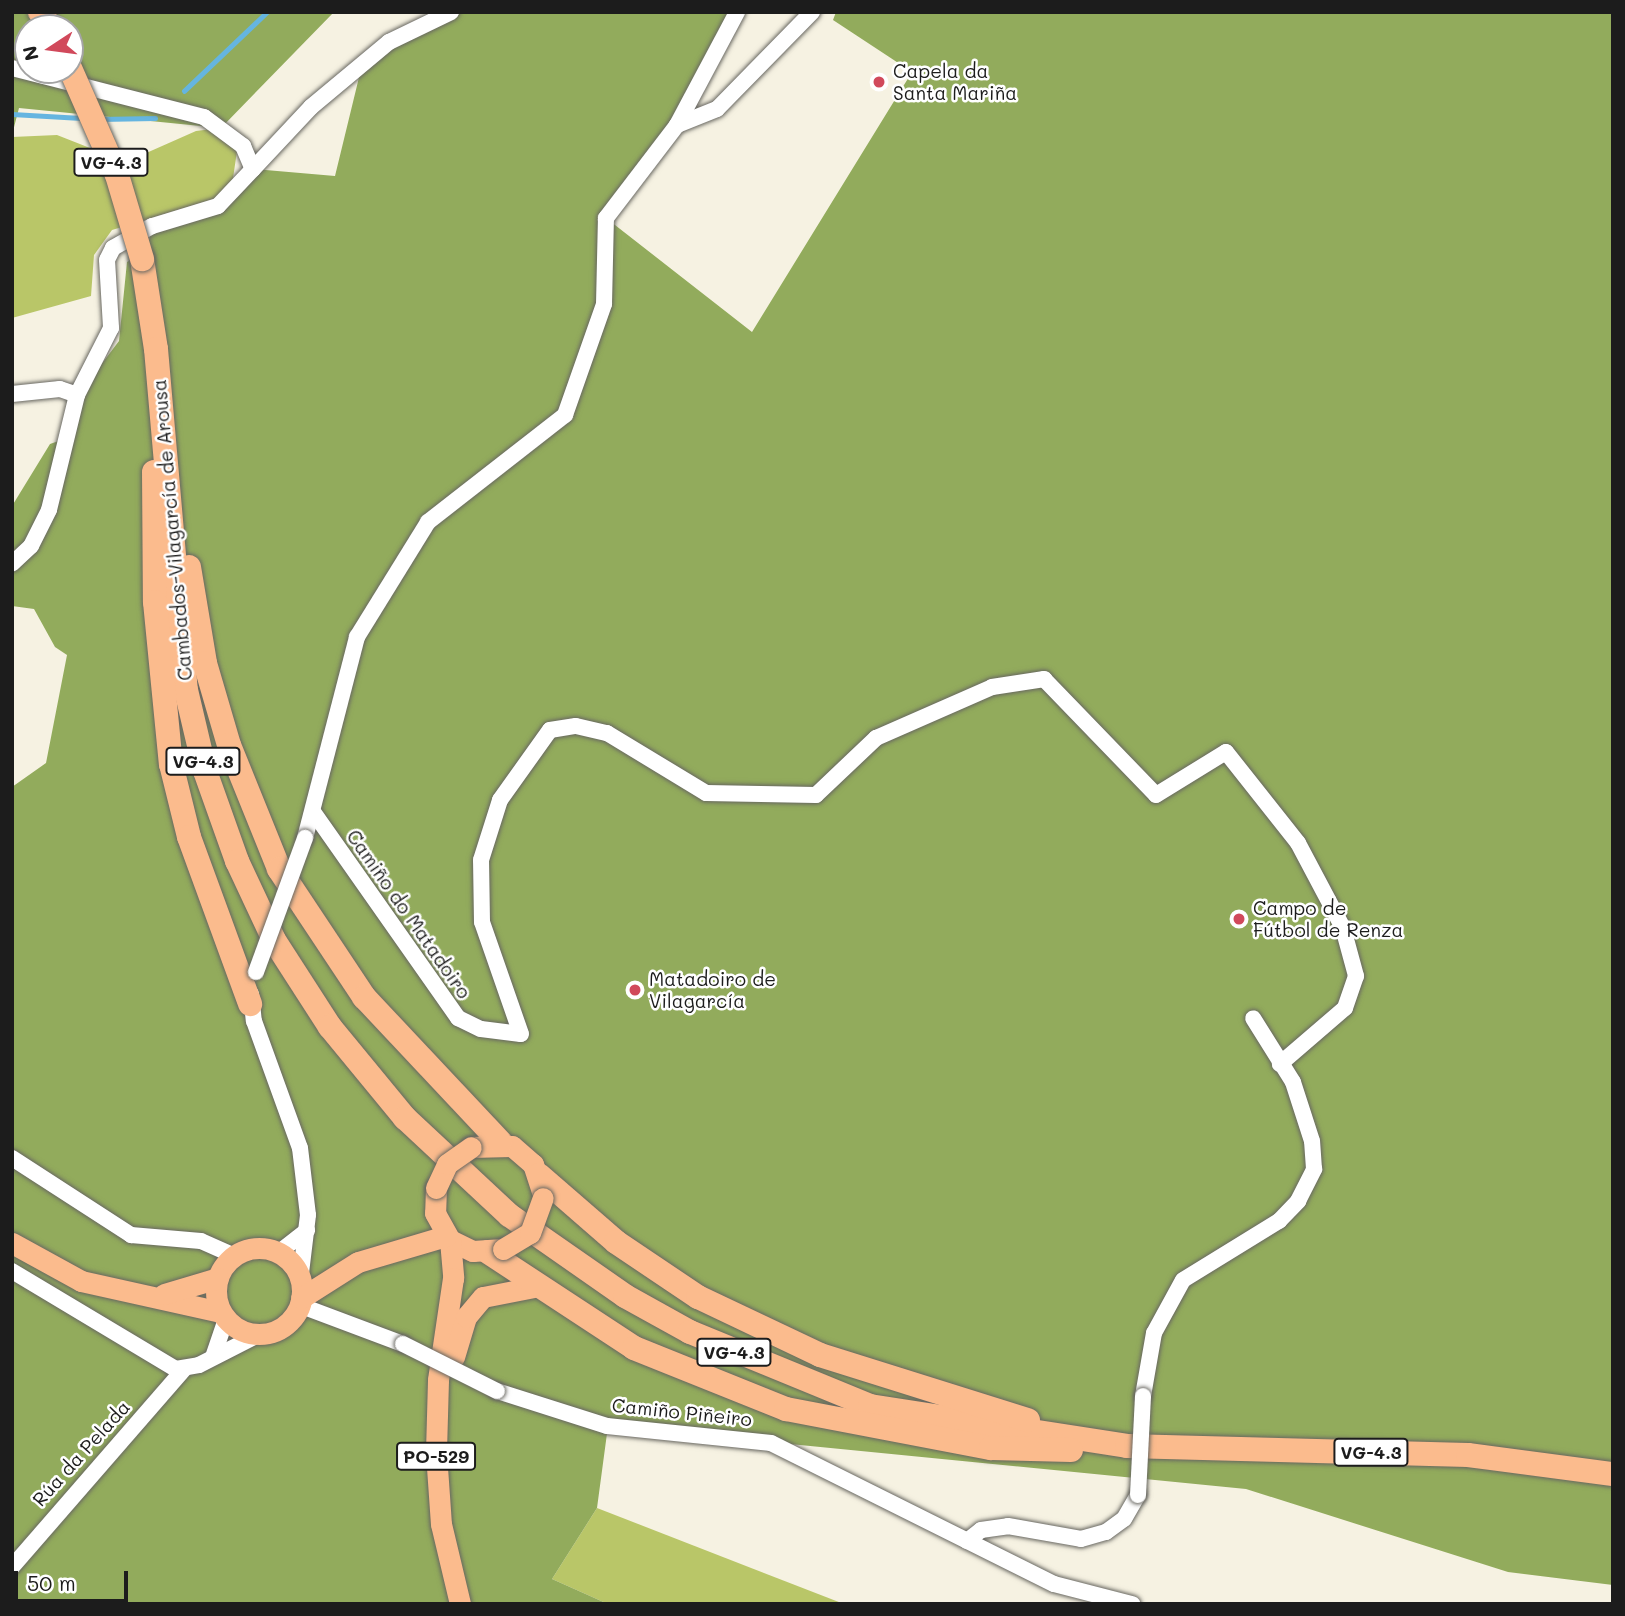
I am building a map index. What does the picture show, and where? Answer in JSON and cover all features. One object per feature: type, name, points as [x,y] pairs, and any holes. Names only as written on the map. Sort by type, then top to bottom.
[{"type":"highway","name":"Cambados-Vilagarcía de Arousa","points":[[77,84],[117,175],[142,259],[156,349],[185,677],[205,771],[246,881],[298,981],[405,1118],[509,1215],[614,1289],[690,1332],[870,1406],[1127,1446],[1468,1455],[1613,1474]]},
{"type":"highway","points":[[156,349],[160,690],[188,837],[250,1004]]},
{"type":"highway","points":[[156,349],[176,417],[190,583],[205,663],[255,816],[324,944],[364,997],[500,1142]]},
{"type":"highway","points":[[541,1186],[698,1297],[820,1355],[985,1410],[1127,1446]]},
{"type":"highway","points":[[492,1251],[534,1287],[677,1369],[786,1409],[991,1448],[1038,1453],[1127,1446]]},
{"type":"main road","points":[[295,1278],[358,1262],[400,1245],[448,1238],[492,1251],[530,1233],[541,1186],[523,1153],[500,1142],[471,1147],[447,1164],[435,1195],[400,1245]]},
{"type":"main road","points":[[435,1195],[448,1238]]},
{"type":"main road","name":"PO-529","points":[[448,1238],[451,1307],[435,1415],[437,1495],[460,1604]]},
{"type":"main road","points":[[12,1243],[81,1282],[224,1315],[260,1334],[284,1326],[295,1278]]},
{"type":"main road","points":[[138,1294],[182,1291],[218,1278],[234,1256],[260,1249],[295,1278]]},
{"type":"main road","name":"PO-529","points":[[451,1307],[492,1251]]},
{"type":"main road","points":[[295,1278],[358,1262]]},
{"type":"main road","points":[[218,1278],[224,1315]]},
{"type":"main road","points":[[437,1495],[456,1343],[466,1317],[499,1289],[534,1287]]},
{"type":"street","points":[[12,564],[31,546],[49,510],[77,395],[111,328],[107,260],[117,242],[218,206],[311,107],[389,43],[451,12]]},
{"type":"street","points":[[295,1278],[307,1230],[298,1136],[250,1004],[256,972],[314,813],[357,637],[428,522],[565,415],[604,304],[606,218],[677,125],[737,12]]},
{"type":"street","points":[[677,125],[717,109],[813,12]]},
{"type":"street","points":[[12,68],[204,117],[243,146],[253,169]]},
{"type":"street","points":[[12,394],[60,389],[77,395]]},
{"type":"street","name":"Camiño do Matadoiro","points":[[314,813],[458,1018],[481,1029],[521,1034],[482,922],[481,860],[500,800],[550,730],[576,726],[607,733],[706,793],[816,795],[876,738],[1030,677],[1061,690],[1156,795],[1226,752],[1273,803],[1343,928],[1356,976],[1345,1008],[1280,1064]]},
{"type":"street","points":[[967,1541],[981,1530],[1008,1526],[1094,1535],[1124,1519],[1138,1495],[1143,1396],[1154,1333],[1183,1280],[1279,1222],[1314,1169],[1312,1141],[1280,1064],[1253,1018]]},
{"type":"street","points":[[12,1158],[131,1235],[201,1241],[234,1256]]},
{"type":"street","points":[[295,1278],[307,1230]]},
{"type":"street","points":[[12,1271],[183,1370],[260,1334]]},
{"type":"street","name":"Camiño Piñeiro","points":[[295,1278],[403,1344],[497,1391],[607,1426],[771,1443],[1054,1584],[1132,1604]]},
{"type":"street","points":[[213,1357],[224,1315]]},
{"type":"street","name":"Rúa da Pelada","points":[[12,1567],[183,1370]]},
{"type":"green space","points":[[12,12],[334,12],[221,128],[19,108],[12,135]]},
{"type":"green space","points":[[451,12],[737,12],[677,125],[606,218],[752,332],[912,72],[833,20],[836,12],[1613,12],[1613,1585],[1508,1572],[1246,1489],[608,1426],[597,1508],[552,1579],[608,1604],[12,1604],[12,787],[46,763],[67,655],[55,647],[34,609],[12,606],[12,506],[50,444],[70,437],[88,382],[119,341],[127,262],[147,250],[152,226],[218,206],[253,169],[335,176],[362,65]]},
{"type":"green space","points":[[221,128],[237,151],[232,185],[214,199],[112,230],[94,255],[91,296],[12,318],[12,137],[57,135],[90,148],[144,154],[196,131]]},
{"type":"green space","points":[[597,1508],[844,1604],[608,1604],[552,1579]]},
{"type":"waterway","points":[[184,91],[267,12]]},
{"type":"waterway","points":[[12,114],[81,118]]},
{"type":"waterway","points":[[100,119],[155,118]]},
{"type":"place","name":"Capela da Santa Mariña","points":[[879,82]]},
{"type":"place","name":"Campo de Fútbol de Renza","points":[[1239,919]]},
{"type":"place","name":"Matadoiro de Vilagarcía","points":[[635,990]]}]
